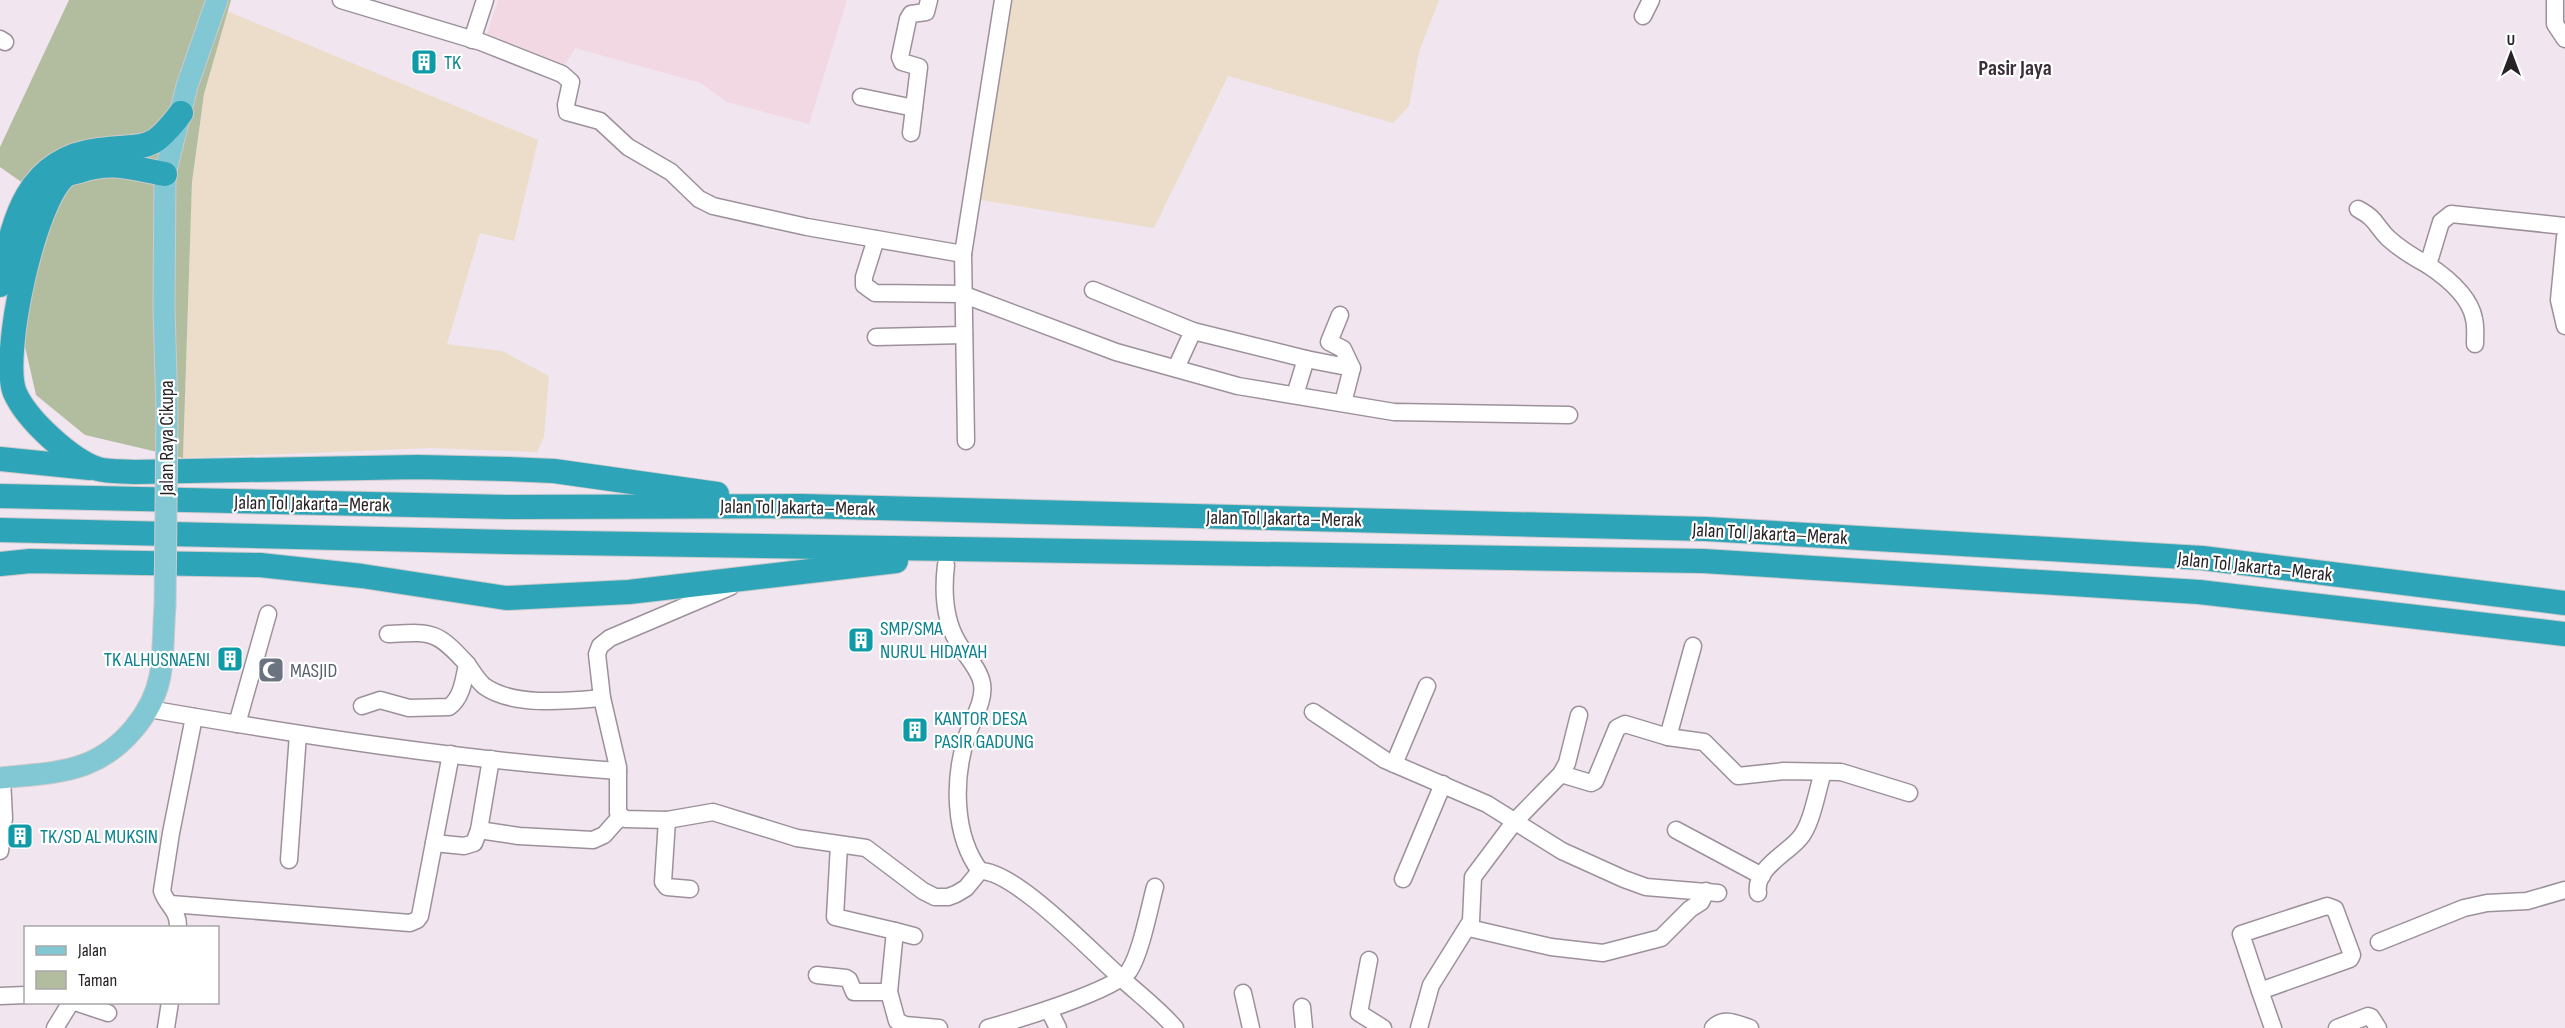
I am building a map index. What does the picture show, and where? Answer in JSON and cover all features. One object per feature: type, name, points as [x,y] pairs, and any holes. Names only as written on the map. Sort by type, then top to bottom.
[{"type":"highway","points":[[0,285],[16,218],[25,198],[52,166],[74,156],[96,150],[150,145],[163,137],[181,113]]},
{"type":"highway","points":[[98,469],[53,442],[15,392],[12,373],[22,279],[48,199],[66,175],[113,164],[165,174]]},
{"type":"highway","points":[[0,459],[135,472],[418,467],[554,471],[801,506]]},
{"type":"highway","name":"Jalan Tol Jakarta–Merak","points":[[0,496],[507,507],[801,506],[1706,529],[2202,558],[2565,603]]},
{"type":"highway","name":"Jalan Tol Jakarta–Merak","points":[[0,530],[945,557],[1715,562],[2199,592],[2565,634]]},
{"type":"highway","points":[[0,564],[30,561],[260,565],[362,576],[506,598],[628,592],[945,557]]},
{"type":"main road","name":"Jalan Raya Cikupa","points":[[1,778],[86,764],[109,751],[149,709],[161,674],[165,607],[167,412],[164,308],[165,174],[187,86],[217,0]]},
{"type":"street","points":[[341,0],[386,6],[552,69],[567,77],[571,82],[566,105],[567,112],[600,120],[628,147],[670,172],[705,203],[807,227],[963,254]]},
{"type":"street","points":[[472,40],[485,0]]},
{"type":"street","points":[[911,133],[919,67],[902,62],[900,57],[910,14],[926,12],[929,0]]},
{"type":"street","points":[[966,441],[963,254],[1002,0]]},
{"type":"street","points":[[1643,16],[1651,0]]},
{"type":"street","points":[[2555,0],[2555,24],[2565,39]]},
{"type":"street","points":[[861,97],[914,108]]},
{"type":"street","points":[[2358,209],[2377,222],[2387,237],[2405,252],[2442,275],[2468,302],[2474,319],[2475,344]]},
{"type":"street","points":[[2428,265],[2441,222],[2451,214],[2565,226]]},
{"type":"street","points":[[2565,237],[2563,287],[2559,300],[2565,326]]},
{"type":"street","points":[[876,239],[864,277],[864,285],[875,292],[962,294],[1116,352],[1238,386],[1394,412],[1569,415]]},
{"type":"street","points":[[1093,290],[1193,331],[1352,368]]},
{"type":"street","points":[[1340,315],[1329,342],[1343,349],[1352,368],[1343,403]]},
{"type":"street","points":[[1176,368],[1193,331]]},
{"type":"street","points":[[876,336],[964,335]]},
{"type":"street","points":[[1295,395],[1306,359]]},
{"type":"street","points":[[945,557],[945,605],[956,639],[982,681],[982,697],[966,737],[958,776],[959,816],[966,847],[980,871]]},
{"type":"street","points":[[620,817],[618,813],[618,769],[602,698],[597,654],[600,646],[610,638],[753,578]]},
{"type":"street","points":[[237,724],[268,614]]},
{"type":"street","points":[[388,634],[432,634],[448,643],[483,685],[503,694],[543,701],[602,698]]},
{"type":"street","points":[[1668,737],[1693,646]]},
{"type":"street","points":[[362,706],[380,700],[409,708],[449,707],[454,704],[463,685],[467,664]]},
{"type":"street","points":[[1394,764],[1427,686]]},
{"type":"street","points":[[149,709],[298,734],[451,754],[618,769]]},
{"type":"street","points":[[1313,712],[1359,744],[1394,764],[1487,804],[1562,851],[1635,884],[1658,889],[1712,892],[1690,909],[1660,938],[1603,953],[1551,947],[1469,928]]},
{"type":"street","points":[[1419,1028],[1431,985],[1469,928],[1472,914],[1473,877],[1515,821],[1561,774],[1567,763],[1579,716]]},
{"type":"street","points":[[178,926],[178,919],[171,904],[165,899],[163,883],[194,717]]},
{"type":"street","points":[[1561,774],[1591,783],[1595,781],[1621,724],[1668,737],[1708,744],[1738,776],[1784,771],[1841,772],[1909,793]]},
{"type":"street","points":[[289,860],[298,734]]},
{"type":"street","points":[[171,904],[410,923],[417,920],[420,916],[451,754]]},
{"type":"street","points":[[434,843],[470,846],[474,843],[479,831],[491,759]]},
{"type":"street","points":[[1758,893],[1757,888],[1762,876],[1805,831],[1823,772]]},
{"type":"street","points":[[0,851],[4,818],[1,778]]},
{"type":"street","points":[[1403,879],[1443,784]]},
{"type":"street","points":[[620,817],[667,820],[713,812],[797,838],[866,848],[922,891],[935,897],[948,897],[956,894],[966,888],[980,871]]},
{"type":"street","points":[[479,831],[519,836],[593,840],[604,835],[620,817]]},
{"type":"street","points":[[667,820],[663,882],[667,886],[690,889]]},
{"type":"street","points":[[1676,830],[1762,876]]},
{"type":"street","points":[[839,845],[835,917],[914,936]]},
{"type":"street","points":[[980,871],[990,871],[1030,896],[1122,979],[1149,1000],[1175,1028]]},
{"type":"street","points":[[988,1028],[1049,1010],[1122,979],[1130,970],[1135,958],[1155,887]]},
{"type":"street","points":[[2379,942],[2464,908],[2487,903],[2527,901],[2565,890]]},
{"type":"street","points":[[2260,991],[2350,959],[2352,955],[2332,907],[2327,906],[2241,934],[2260,991],[2273,1028]]},
{"type":"street","points":[[895,931],[889,992],[897,1021],[914,1027],[939,1028]]},
{"type":"street","points":[[1370,960],[1359,1013],[1383,1028]]},
{"type":"street","points":[[817,975],[849,980],[854,992],[889,992]]},
{"type":"street","points":[[1243,993],[1251,1028]]},
{"type":"street","points":[[0,996],[24,995]]},
{"type":"street","points":[[55,1028],[72,1004]]},
{"type":"street","points":[[79,1004],[108,1013]]},
{"type":"street","points":[[166,1028],[170,1004]]},
{"type":"street","points":[[1302,1006],[1304,1028]]},
{"type":"street","points":[[1049,1010],[1058,1028]]},
{"type":"street","points":[[2337,1028],[2368,1016],[2378,1028]]},
{"type":"street","points":[[1713,1028],[1716,1024],[1728,1020],[1750,1028]]},
{"type":"shaded area","points":[[498,0],[847,0],[809,124],[727,102],[701,83],[575,48],[565,65],[487,34]]},
{"type":"shaded area","points":[[999,0],[1439,0],[1419,52],[1409,106],[1393,123],[1228,76],[1154,228],[968,198]]},
{"type":"shaded area","points":[[227,11],[538,140],[514,241],[480,233],[447,344],[502,351],[549,376],[544,437],[537,452],[431,448],[183,458],[192,182],[204,94]]},
{"type":"green space","points":[[69,0],[231,0],[204,94],[192,182],[183,458],[85,435],[36,395],[21,329],[44,198],[0,167],[0,147]]},
{"type":"place","name":"TK","points":[[424,62]]},
{"type":"place","name":"SMP/SMA NURUL HIDAYAH","points":[[861,640]]},
{"type":"place","name":"TK ALHUSNAENI","points":[[230,659]]},
{"type":"place","name":"MASJID","points":[[271,670]]},
{"type":"place","name":"KANTOR DESA PASIR GADUNG","points":[[915,730]]},
{"type":"place","name":"TK/SD AL MUKSIN","points":[[20,836]]},
{"type":"district","name":"Pasir Jaya","points":[[2015,67]]}]
